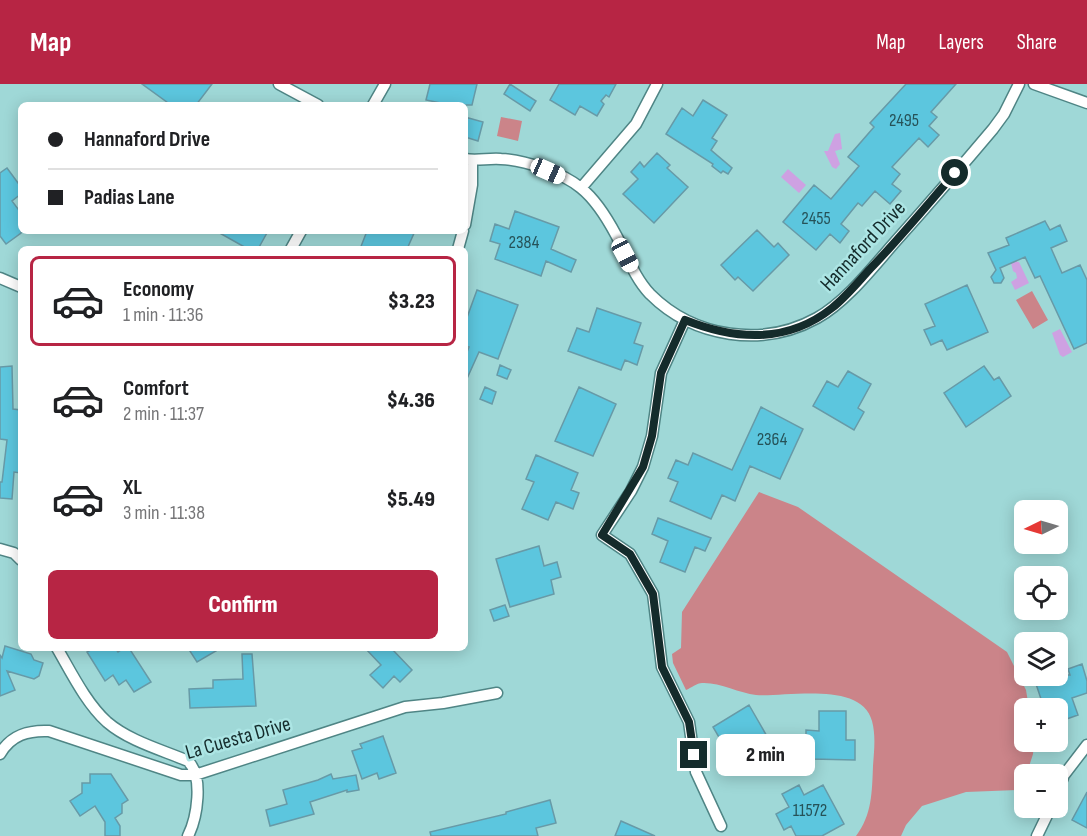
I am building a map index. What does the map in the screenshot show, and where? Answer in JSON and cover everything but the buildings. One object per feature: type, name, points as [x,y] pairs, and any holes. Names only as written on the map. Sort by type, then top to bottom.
[{"type":"street","points":[[279,84],[312,102]]},
{"type":"street","points":[[375,102],[385,84]]},
{"type":"street","points":[[581,188],[636,124],[657,84]]},
{"type":"street","name":"Hannaford Drive","points":[[469,160],[501,159],[536,166],[581,188],[609,222],[633,271],[650,293],[685,320],[717,332],[752,336],[788,330],[819,317],[848,293],[970,156],[1004,114],[1019,84]]},
{"type":"street","points":[[1034,84],[1087,104]]},
{"type":"street","points":[[468,208],[472,185],[469,160]]},
{"type":"street","points":[[0,278],[18,287]]},
{"type":"street","points":[[685,320],[661,373],[652,436],[643,467],[602,535],[630,554],[653,594],[662,667],[689,722],[696,772],[721,826]]},
{"type":"street","points":[[0,549],[14,553],[18,557]]},
{"type":"street","points":[[59,651],[87,697],[108,723],[131,737],[188,761],[193,766],[196,815],[188,836]]},
{"type":"street","name":"La Cuesta Drive","points":[[0,754],[10,740],[19,734],[49,731],[181,775],[195,775],[405,707],[497,693]]},
{"type":"street","points":[[1068,770],[1087,745]]},
{"type":"street","points":[[1037,836],[1046,818]]},
{"type":"shaded area","points":[[501,117],[522,121],[518,141],[497,136]]},
{"type":"shaded area","points":[[840,133],[842,149],[835,151],[840,164],[836,169],[832,167],[824,151],[828,151],[835,134]]},
{"type":"shaded area","points":[[788,169],[806,185],[799,193],[781,177]]},
{"type":"shaded area","points":[[1019,262],[1029,283],[1015,290],[1011,282],[1017,278],[1011,263]]},
{"type":"shaded area","points":[[1032,291],[1048,320],[1033,329],[1016,300]]},
{"type":"shaded area","points":[[1060,329],[1072,352],[1063,357],[1060,355],[1052,333]]},
{"type":"shaded area","points":[[759,492],[798,507],[1007,652],[1014,666],[1014,686],[1024,686],[1027,698],[1014,698],[1014,752],[1033,752],[1030,764],[1014,764],[1014,790],[966,792],[922,806],[906,825],[901,836],[856,836],[868,811],[872,785],[874,732],[872,721],[865,708],[854,700],[822,694],[756,695],[709,683],[698,684],[686,690],[673,663],[672,654],[681,648],[682,612]]},
{"type":"route","points":[[694,755],[689,722],[662,667],[653,594],[630,554],[602,535],[643,467],[652,436],[661,373],[667,357],[685,320],[717,332],[752,336],[788,330],[819,317],[848,293],[955,173]]}]
